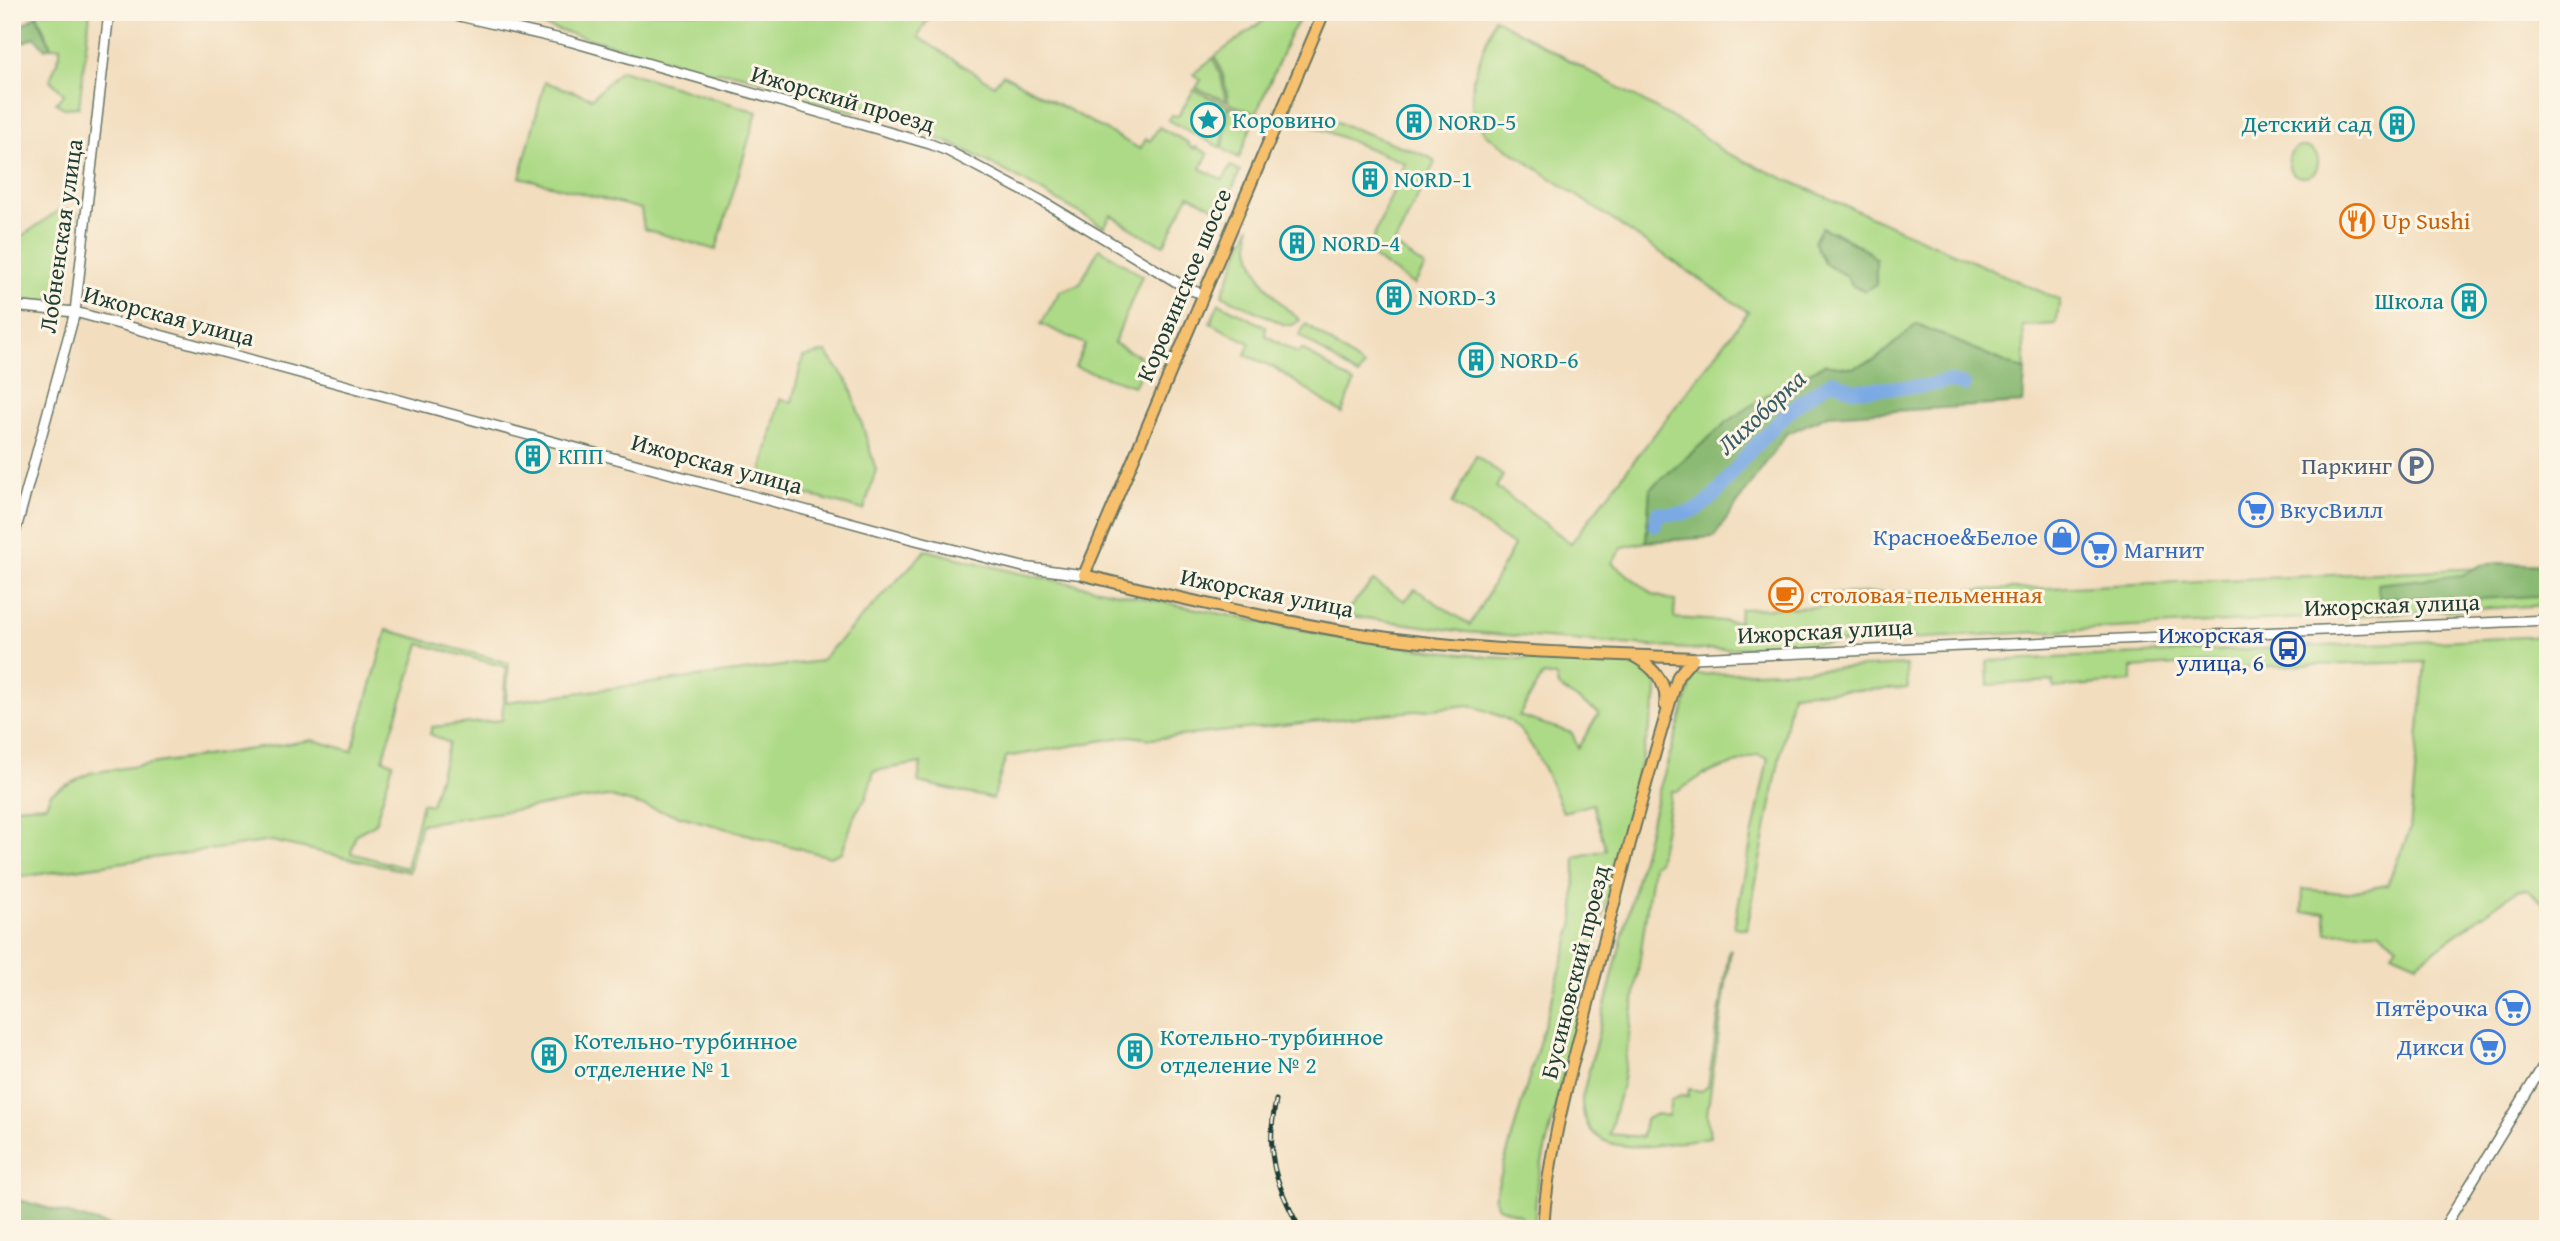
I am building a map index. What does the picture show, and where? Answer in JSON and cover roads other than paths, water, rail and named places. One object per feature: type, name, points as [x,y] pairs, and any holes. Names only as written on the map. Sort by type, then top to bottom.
[{"type":"main road","name":"Коровинское шоссе","points":[[1084,575],[1324,12]]},
{"type":"main road","name":"Ижорская улица","points":[[1084,575],[1237,610],[1355,633],[1449,644],[1693,658]]},
{"type":"main road","points":[[1629,655],[1652,668],[1663,686],[1666,699],[1662,729]]},
{"type":"main road","points":[[1662,729],[1678,676],[1693,658]]},
{"type":"main road","name":"Бусиновский проезд","points":[[1543,1229],[1555,1142],[1571,1073],[1626,852],[1662,729]]},
{"type":"street","name":"Лобненская улица","points":[[12,544],[75,312],[109,12]]},
{"type":"street","name":"Ижорский проезд","points":[[442,12],[569,41],[897,132],[930,144],[1034,197],[1188,289],[1203,294]]},
{"type":"street","name":"Ижорская улица","points":[[12,306],[75,312],[908,538],[1023,567],[1084,575]]},
{"type":"street","name":"Ижорская улица","points":[[1693,658],[2548,620]]},
{"type":"street","points":[[2443,1229],[2548,1058]]},
{"type":"waterway","name":"Лихоборка","points":[[1655,525],[1658,513],[1686,513],[1703,506],[1776,424],[1809,396],[1833,381],[1853,390],[1925,386],[1948,381],[1964,385]]},
{"type":"railway","points":[[1276,1100],[1271,1136],[1274,1167],[1300,1229]]},
{"type":"railway","points":[[1055,1228],[1059,1229]]},
{"type":"place","name":"Коровино","points":[[1208,120]]},
{"type":"place","name":"NORD-5","points":[[1414,122]]},
{"type":"place","name":"Детский сад","points":[[2397,124]]},
{"type":"place","name":"NORD-1","points":[[1370,179]]},
{"type":"place","name":"Up Sushi","points":[[2357,221]]},
{"type":"place","name":"NORD-4","points":[[1297,243]]},
{"type":"place","name":"NORD-3","points":[[1394,297]]},
{"type":"place","name":"Школа","points":[[2469,301]]},
{"type":"place","name":"NORD-6","points":[[1476,360]]},
{"type":"place","name":"КПП","points":[[533,456]]},
{"type":"place","name":"Паркинг","points":[[2416,466]]},
{"type":"place","name":"ВкусВилл","points":[[2256,510]]},
{"type":"place","name":"Красное&Белое","points":[[2062,537]]},
{"type":"place","name":"Магнит","points":[[2099,550]]},
{"type":"place","name":"столовая-пельменная","points":[[1786,595]]},
{"type":"place","name":"Ижорская улица, 6","points":[[2288,649]]},
{"type":"place","name":"Пятёрочка","points":[[2513,1008]]},
{"type":"place","name":"Дикси","points":[[2488,1047]]},
{"type":"place","name":"Котельно-турбинное отделение № 2","points":[[1135,1051]]},
{"type":"place","name":"Котельно-турбинное отделение № 1","points":[[549,1055]]}]
